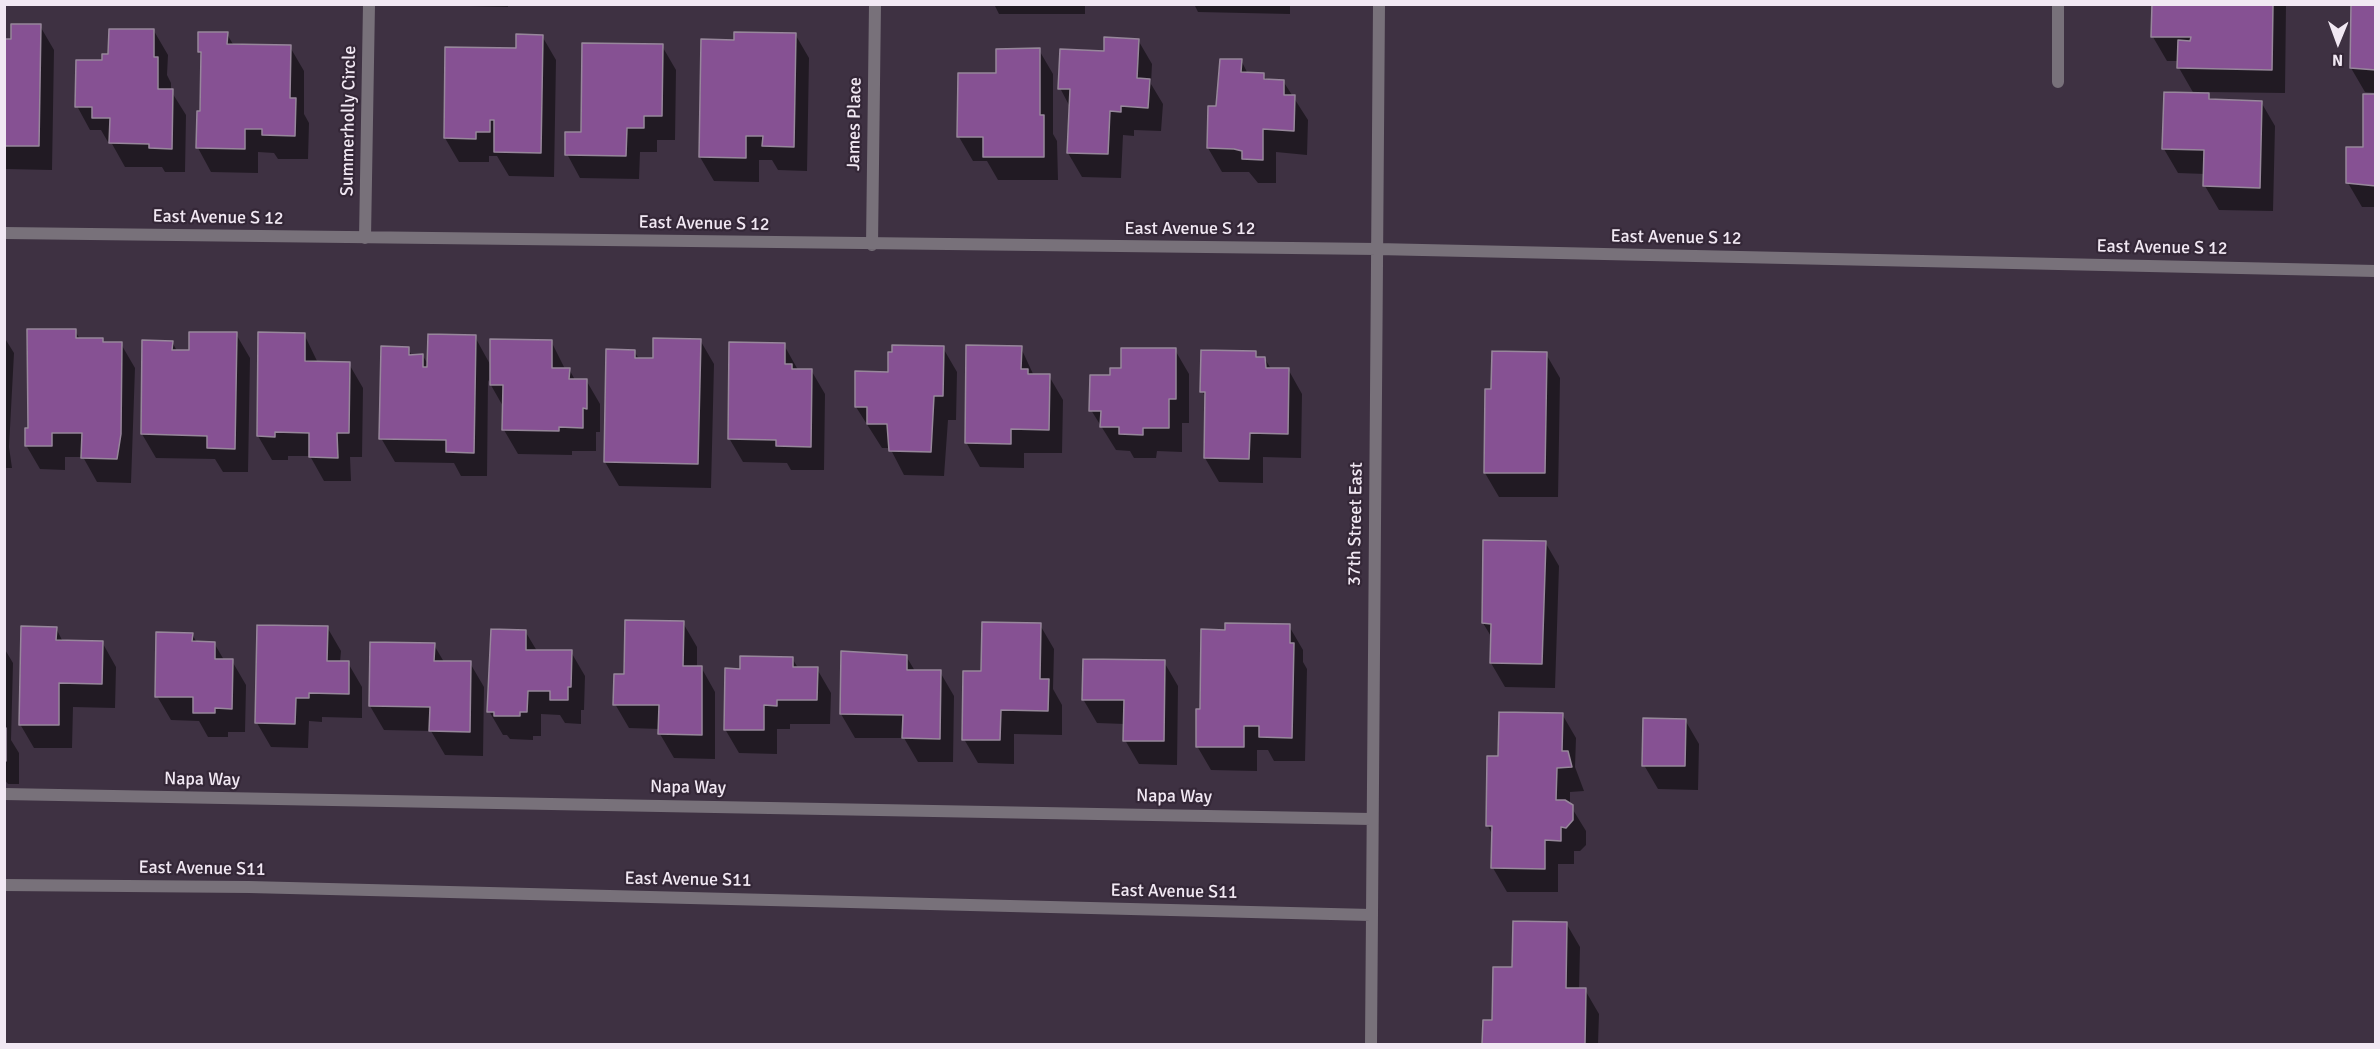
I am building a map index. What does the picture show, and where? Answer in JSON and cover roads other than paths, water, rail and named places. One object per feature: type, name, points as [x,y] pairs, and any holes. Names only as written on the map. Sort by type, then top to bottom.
[{"type":"street","name":"Summerholly Circle","points":[[365,238],[369,4]]},
{"type":"street","name":"James Place","points":[[872,245],[874,4]]},
{"type":"street","name":"37th Street East","points":[[1371,1044],[1379,4]]},
{"type":"street","points":[[2058,4],[2058,82]]},
{"type":"street","name":"East Avenue S 12","points":[[4,233],[872,245],[1377,249],[2376,271]]},
{"type":"street","name":"Napa Way","points":[[4,794],[1371,819]]},
{"type":"street","name":"East Avenue S11","points":[[4,885],[249,887],[1371,915]]}]
